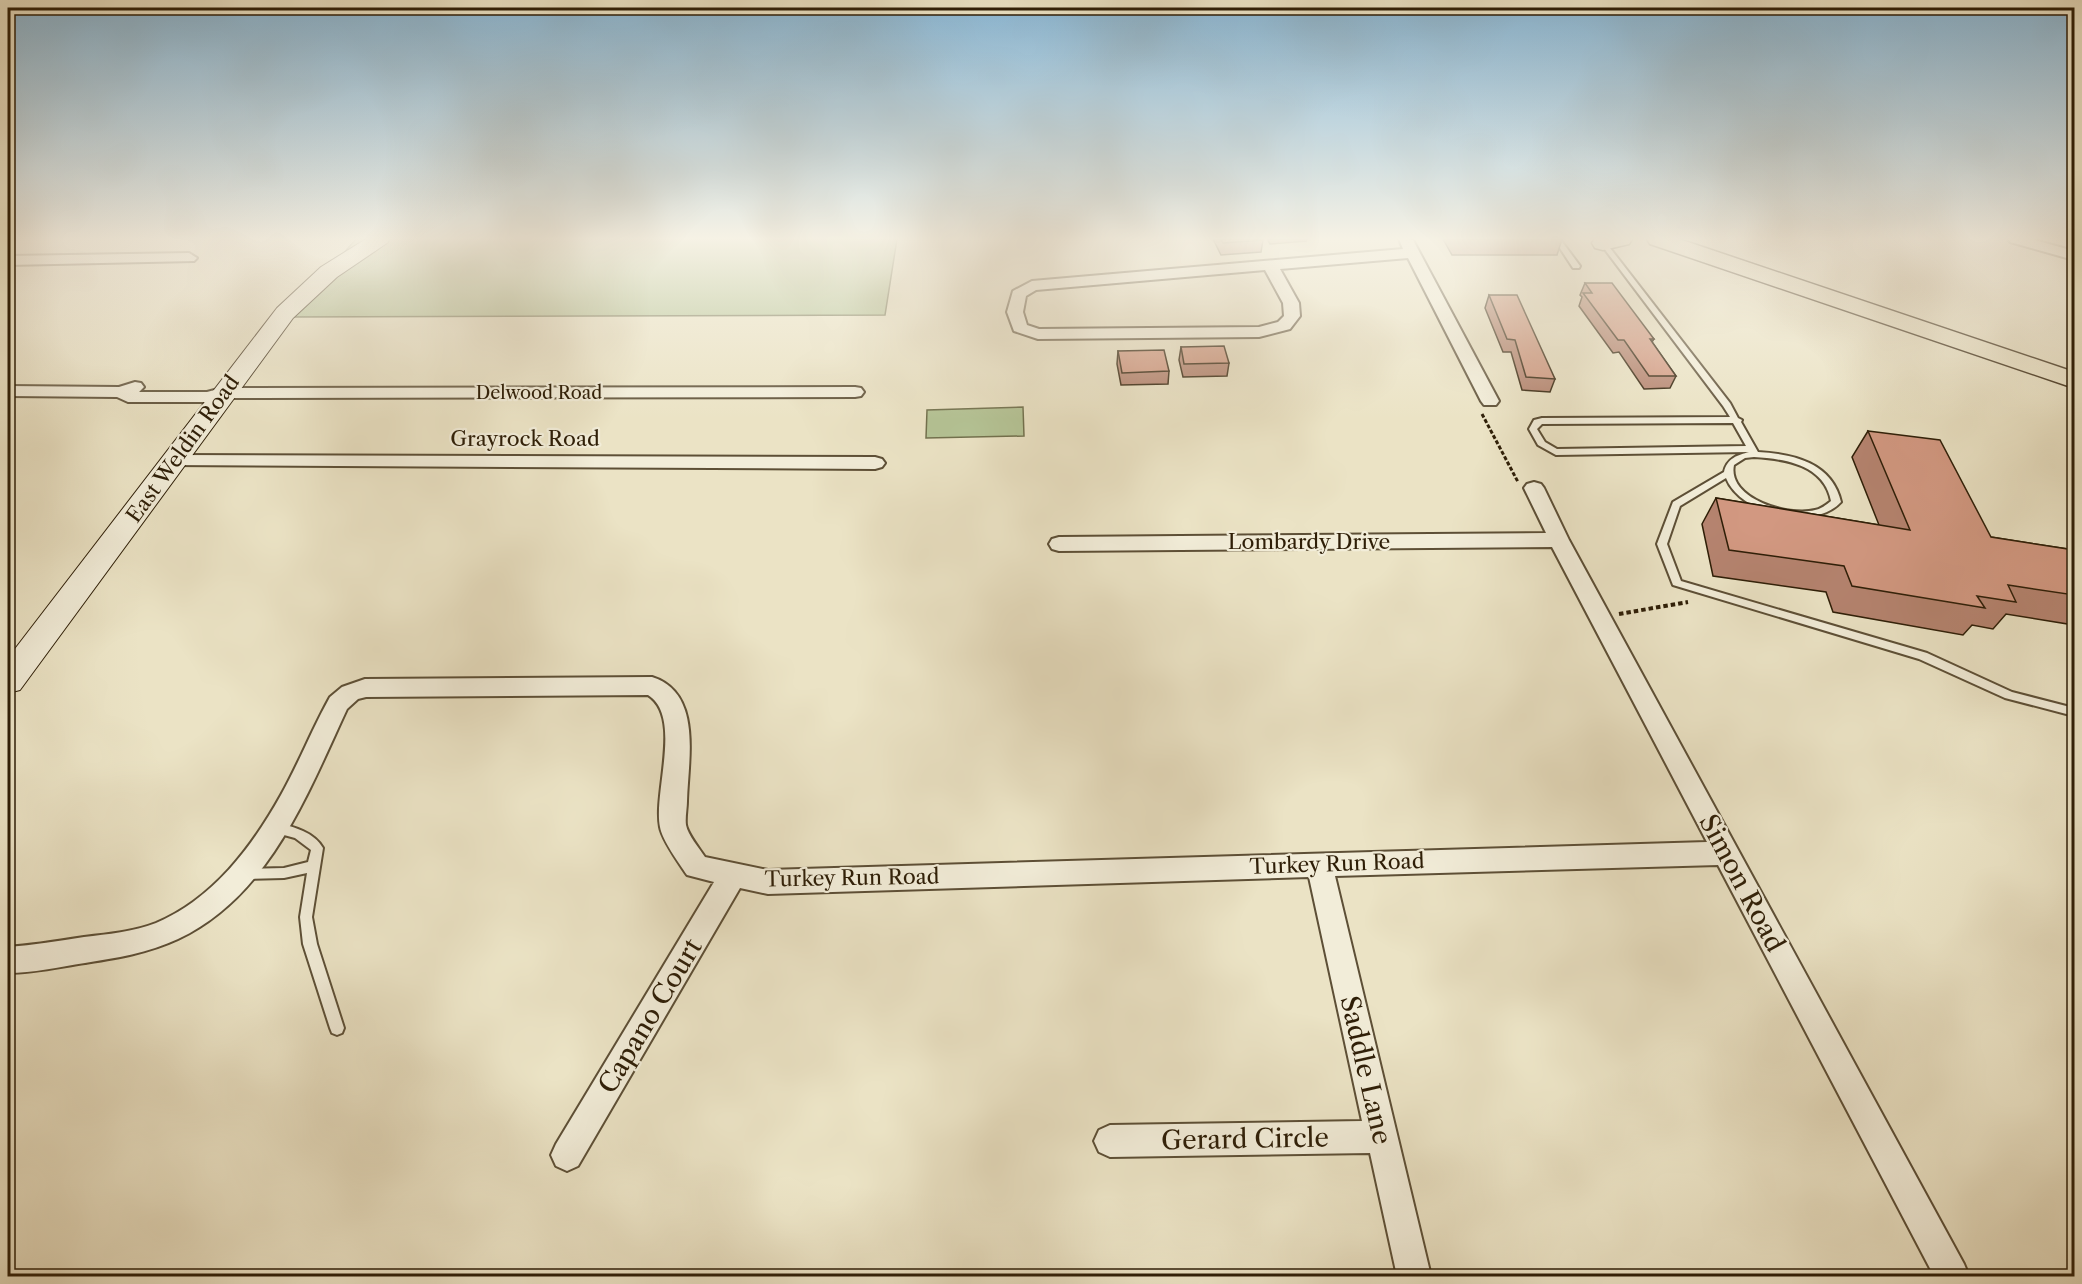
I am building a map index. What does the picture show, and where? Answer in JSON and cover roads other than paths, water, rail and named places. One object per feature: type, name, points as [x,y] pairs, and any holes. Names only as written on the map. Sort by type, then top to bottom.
[{"type":"main road","points":[[1835,299],[2074,380]]},
{"type":"main road","points":[[1870,299],[2074,366]]},
{"type":"street","name":"East Weldin Road","points":[[8,681],[174,461],[222,393],[298,299]]},
{"type":"street","points":[[1018,299],[1015,312],[1020,328],[1038,334],[1259,332],[1284,326],[1292,316],[1289,299]]},
{"type":"street","points":[[1437,299],[1486,394]]},
{"type":"street","name":"Delwood Road","points":[[8,390],[121,392],[129,398],[208,397],[222,393],[855,392]]},
{"type":"street","name":"Grayrock Road","points":[[174,461],[875,463]]},
{"type":"street","name":"Simon Road","points":[[1533,488],[1600,618],[1952,1276]]},
{"type":"street","name":"Lombardy Drive","points":[[1059,544],[1559,540]]},
{"type":"street","name":"Turkey Run Road","points":[[8,960],[123,944],[169,930],[218,900],[243,874],[277,828],[338,703],[350,693],[365,688],[652,686],[665,694],[671,703],[677,724],[673,828],[696,867],[768,882],[1726,853]]},
{"type":"street","name":"Saddle Lane","points":[[1319,864],[1414,1276]]},
{"type":"street","name":"Capano Court","points":[[567,1155],[732,876]]},
{"type":"street","name":"Gerard Circle","points":[[1110,1141],[1381,1137]]},
{"type":"lane","points":[[1651,299],[1738,420],[1753,451]]},
{"type":"lane","points":[[1738,420],[1558,420],[1537,422],[1533,429],[1544,448],[1556,452],[1753,451],[1773,454],[1810,467],[1825,477],[1836,492],[1836,502],[1829,510],[1816,514],[1783,513],[1749,499],[1734,487],[1728,473],[1730,464],[1753,451]]},
{"type":"lane","points":[[1728,473],[1676,504],[1662,543],[1677,582],[1923,656],[2009,695],[2074,712]]},
{"type":"lane","points":[[277,828],[297,833],[310,840],[317,848],[306,917],[310,944],[337,1028]]},
{"type":"lane","points":[[243,874],[284,873],[314,866]]}]
